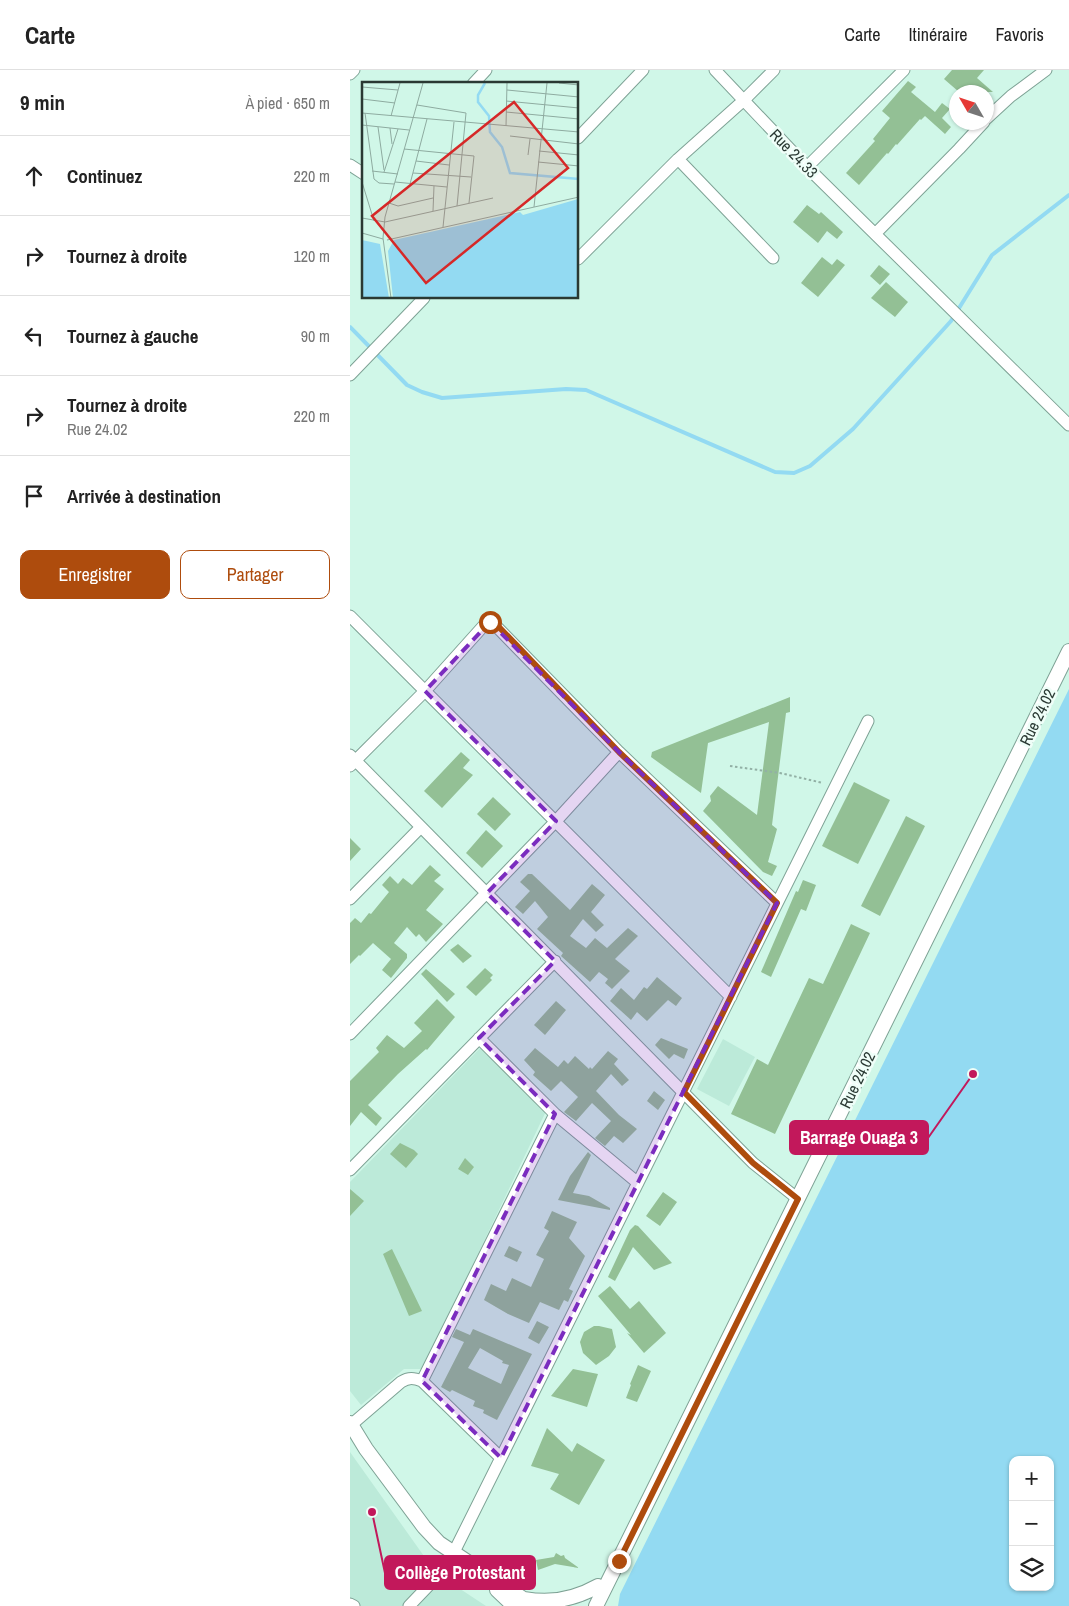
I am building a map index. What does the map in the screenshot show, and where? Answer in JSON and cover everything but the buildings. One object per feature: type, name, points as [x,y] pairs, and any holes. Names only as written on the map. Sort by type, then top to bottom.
[{"type":"street","points":[[350,74],[354,70]]},
{"type":"street","points":[[475,82],[486,70]]},
{"type":"street","points":[[579,137],[643,70]]},
{"type":"street","name":"Rue 24.33","points":[[715,70],[807,167],[1069,425]]},
{"type":"street","points":[[579,258],[678,159],[744,100],[774,70]]},
{"type":"street","points":[[807,167],[904,70]]},
{"type":"street","points":[[994,112],[1011,96],[1046,70]]},
{"type":"street","points":[[875,234],[977,130]]},
{"type":"street","points":[[678,159],[773,258]]},
{"type":"street","points":[[350,165],[362,173]]},
{"type":"street","points":[[350,374],[423,299]]},
{"type":"street","points":[[350,616],[731,997]]},
{"type":"street","points":[[777,903],[619,752],[492,622],[486,623],[425,690],[352,760],[555,961],[753,1163],[798,1199]]},
{"type":"street","name":"Rue 24.02","points":[[581,1606],[601,1588],[619,1561],[1069,651]]},
{"type":"street","points":[[409,1606],[433,1581],[452,1554],[868,721]]},
{"type":"street","points":[[350,1034],[556,821],[619,752]]},
{"type":"street","points":[[350,899],[421,827]]},
{"type":"street","points":[[350,1170],[555,961]]},
{"type":"street","points":[[479,1038],[555,1114],[638,1183]]},
{"type":"street","points":[[422,1381],[555,1114]]},
{"type":"street","points":[[501,1458],[422,1381],[414,1378],[401,1382],[351,1424],[366,1448],[424,1527],[439,1543],[517,1602],[534,1606]]},
{"type":"street","points":[[517,1602],[564,1599],[601,1588],[604,1606]]},
{"type":"street","name":"Rue 24.02","points":[[596,1606],[601,1588]]},
{"type":"street","points":[[350,1604],[354,1606]]},
{"type":"path","points":[[730,766],[780,773],[835,787]]},
{"type":"highlighted area","points":[[490,622],[619,752],[777,903],[501,1458],[422,1381],[555,1114],[479,1038],[555,961],[487,893],[556,821],[425,691]]},
{"type":"shaded area","points":[[723,1039],[755,1057],[729,1106],[697,1089]]},
{"type":"shaded area","points":[[486,1042],[549,1105],[423,1369],[404,1369],[361,1405],[350,1391],[350,1182]]},
{"type":"shaded area","points":[[350,1452],[436,1573],[486,1606],[350,1606]]},
{"type":"water","points":[[1069,689],[1069,1606],[618,1606],[620,1594]]},
{"type":"waterway","points":[[350,327],[407,385],[422,392],[442,398],[566,389],[586,390],[775,472],[794,473],[810,466],[853,429],[951,321],[992,255],[1069,195]]},
{"type":"place","name":"Barrage Ouaga 3","points":[[973,1074]]},
{"type":"place","name":"Collège Protestant","points":[[372,1512]]},
{"type":"route","points":[[490,622],[498,626],[619,752],[777,903],[684,1092],[753,1163],[798,1199],[619,1561]]}]
